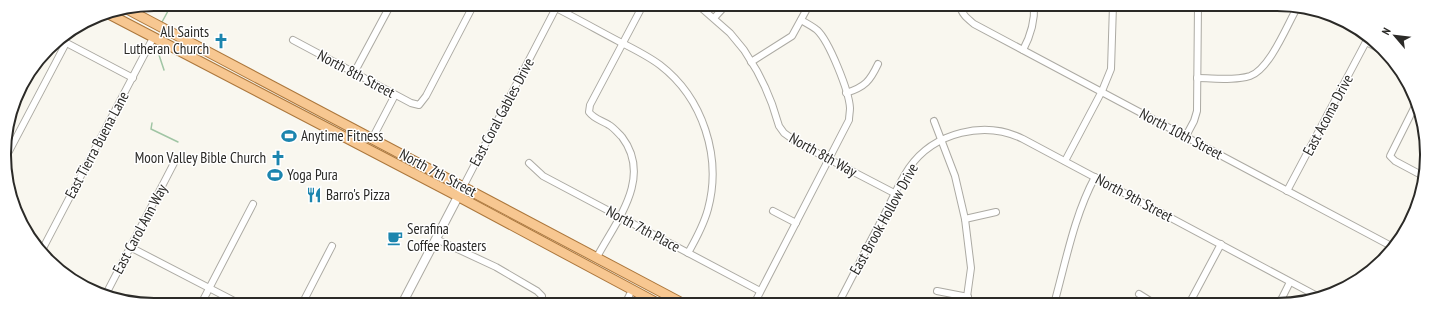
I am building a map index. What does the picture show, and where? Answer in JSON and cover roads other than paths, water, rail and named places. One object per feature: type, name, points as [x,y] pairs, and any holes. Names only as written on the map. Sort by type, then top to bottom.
[{"type":"main road","name":"North 7th Street","points":[[134,12],[673,298]]},
{"type":"main road","name":"North 7th Street","points":[[114,17],[457,196],[647,298]]},
{"type":"main road","points":[[140,31],[166,30],[167,37],[172,47]]},
{"type":"street","points":[[354,73],[387,11]]},
{"type":"street","name":"North 8th Street","points":[[293,40],[395,95],[411,103],[419,105],[426,96],[470,11]]},
{"type":"street","name":"East Coral Gables Drive","points":[[405,298],[554,11]]},
{"type":"street","points":[[566,11],[652,59],[670,73],[684,88],[696,109],[706,133],[712,160],[712,191],[704,222],[688,253]]},
{"type":"street","points":[[597,257],[633,187],[634,169],[632,156],[628,146],[621,136],[610,126],[592,116],[589,112],[590,105],[640,11]]},
{"type":"street","name":"North 8th Way","points":[[705,11],[730,34],[751,62],[767,93],[778,126],[784,133],[798,142],[896,194]]},
{"type":"street","points":[[714,18],[720,11]]},
{"type":"street","points":[[751,62],[792,36],[806,11]]},
{"type":"street","name":"North 10th Street","points":[[962,11],[969,20],[1023,50],[1388,244]]},
{"type":"street","points":[[1023,50],[1032,32],[1034,11]]},
{"type":"street","points":[[1065,161],[1102,91],[1111,69],[1113,11]]},
{"type":"street","points":[[1186,136],[1194,121],[1197,111],[1198,11]]},
{"type":"street","points":[[1198,78],[1236,78],[1252,75],[1271,57],[1293,12]]},
{"type":"street","points":[[757,298],[849,120],[850,107],[833,58],[820,34],[811,25],[801,20]]},
{"type":"street","name":"East Tierra Buena Lane","points":[[44,246],[153,38]]},
{"type":"street","points":[[11,147],[66,42],[133,78]]},
{"type":"street","name":"East Acoma Drive","points":[[1287,191],[1366,42]]},
{"type":"street","points":[[846,93],[865,85],[878,64]]},
{"type":"street","points":[[372,139],[395,95]]},
{"type":"street","points":[[1413,110],[1390,156],[1395,161],[1419,174]]},
{"type":"street","points":[[934,121],[957,182],[965,219],[971,268],[968,297],[937,291]]},
{"type":"street","name":"North 9th Street","points":[[941,141],[950,136],[982,130],[1000,131],[1016,136],[1312,293]]},
{"type":"street","name":"East Brook Hollow Drive","points":[[841,298],[909,168],[924,152],[941,141]]},
{"type":"street","name":"North 7th Place","points":[[529,163],[543,176],[760,291]]},
{"type":"street","name":"East Carol Ann Way","points":[[108,290],[174,164]]},
{"type":"street","points":[[1056,298],[1077,219],[1095,177]]},
{"type":"street","points":[[204,298],[253,204]]},
{"type":"street","points":[[773,211],[796,223]]},
{"type":"street","points":[[965,219],[996,212]]},
{"type":"street","points":[[436,238],[511,275],[537,291],[542,296],[542,298]]},
{"type":"street","points":[[1192,298],[1221,244]]},
{"type":"street","points":[[305,298],[332,246]]},
{"type":"street","points":[[130,247],[229,298]]},
{"type":"street","points":[[1282,298],[1290,282]]},
{"type":"street","points":[[627,298],[632,290]]},
{"type":"street","points":[[1139,294],[1145,298]]},
{"type":"waterway","points":[[162,22],[168,11]]},
{"type":"waterway","points":[[160,50],[159,55],[164,70]]},
{"type":"waterway","points":[[152,123],[151,129],[178,142]]},
{"type":"place","name":"All Saints Lutheran Church","points":[[221,41]]},
{"type":"place","name":"Anytime Fitness","points":[[289,136]]},
{"type":"place","name":"Moon Valley Bible Church","points":[[278,158]]},
{"type":"place","name":"Yoga Pura","points":[[275,175]]},
{"type":"place","name":"Barro's Pizza","points":[[314,195]]},
{"type":"place","name":"Serafina Coffee Roasters","points":[[395,238]]}]
